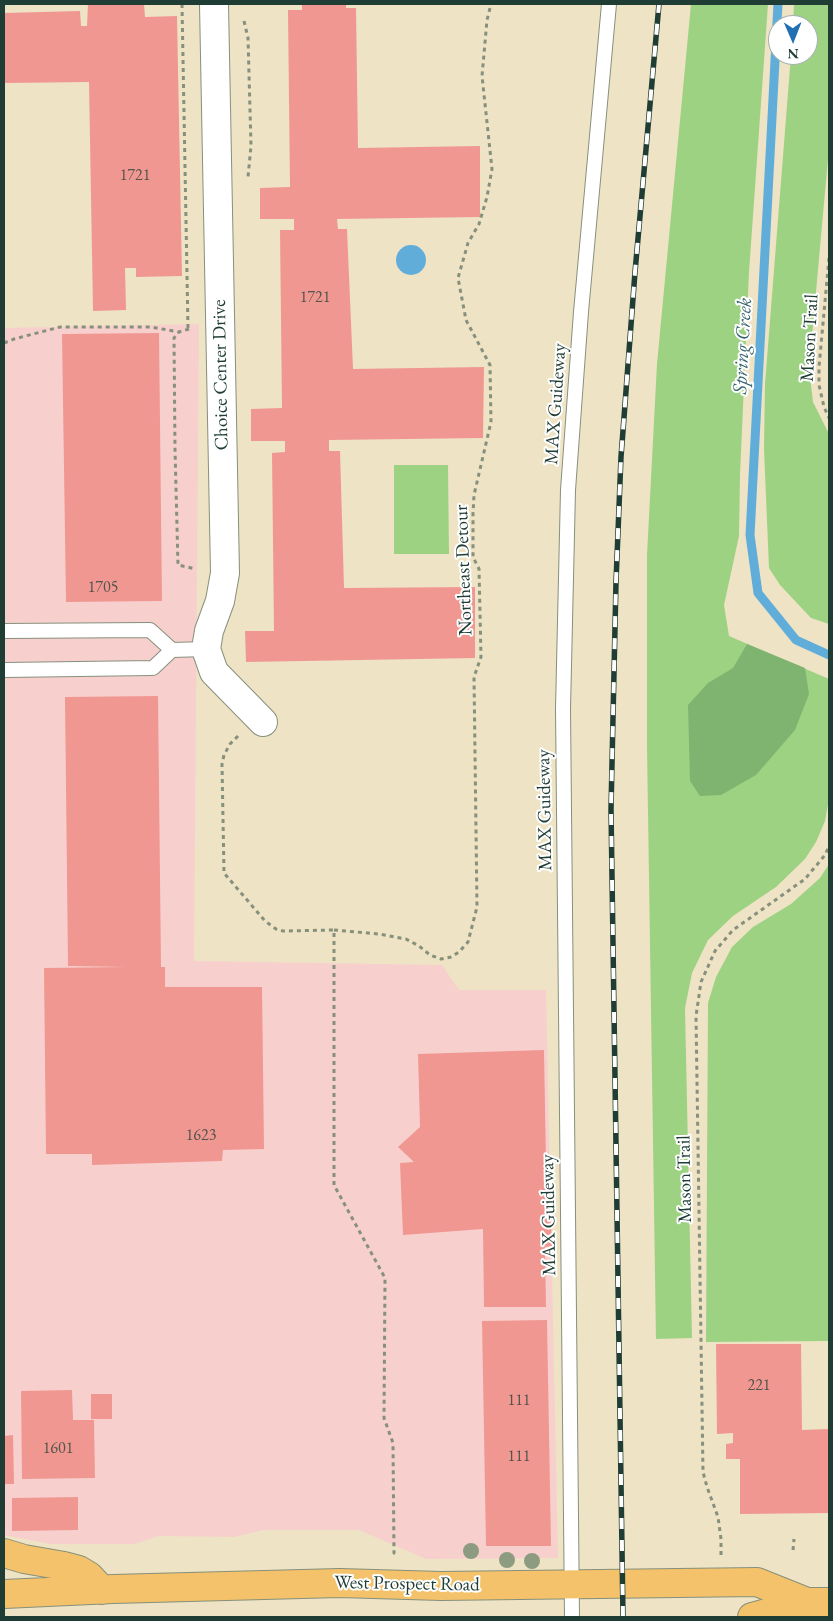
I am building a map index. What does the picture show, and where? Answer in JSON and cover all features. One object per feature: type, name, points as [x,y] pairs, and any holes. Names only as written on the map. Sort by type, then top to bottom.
[{"type":"main road","points":[[4,1553],[79,1570],[89,1576],[102,1590]]},
{"type":"main road","name":"West Prospect Road","points":[[4,1594],[340,1582],[441,1586],[757,1582],[815,1607]]},
{"type":"main road","name":"West Prospect Road","points":[[752,1617],[815,1607]]},
{"type":"street","name":"Choice Center Drive","points":[[206,648],[209,631],[220,601],[225,574],[214,4]]},
{"type":"street","points":[[206,648],[214,672],[253,726]]},
{"type":"lane","name":"MAX Guideway","points":[[572,1617],[563,729],[564,650],[568,490],[581,312],[609,4]]},
{"type":"lane","points":[[4,631],[150,630],[172,650]]},
{"type":"lane","points":[[4,670],[153,668],[172,650],[206,648]]},
{"type":"path","points":[[182,4],[188,329]]},
{"type":"path","name":"Northeast Detour","points":[[334,930],[379,934],[406,939],[430,955],[441,959],[451,957],[459,952],[468,942],[477,907],[474,677],[481,657],[479,568],[473,557],[473,514],[474,495],[491,422],[490,365],[466,320],[458,278],[468,243],[479,224],[487,198],[492,169],[482,76],[487,20],[491,4]]},
{"type":"path","name":"Mason Trail","points":[[829,258],[819,367],[819,385],[824,407],[829,418]]},
{"type":"path","points":[[4,343],[60,327],[151,326],[179,332],[195,327]]},
{"type":"path","points":[[179,332],[174,338],[178,565],[197,569]]},
{"type":"path","points":[[253,726],[230,744],[222,764],[224,874],[258,914],[276,929],[283,931],[334,930],[334,1185],[385,1278],[384,1418],[393,1443],[394,1553]]},
{"type":"path","name":"Mason Trail","points":[[721,1556],[722,1540],[718,1518],[704,1472],[696,1041],[698,1007],[702,982],[715,951],[734,930],[805,879],[825,855],[829,846]]},
{"type":"path","points":[[793,1550],[794,1539]]},
{"type":"shaded area","points":[[199,324],[194,961],[442,965],[459,990],[546,990],[558,1558],[426,1559],[359,1530],[263,1530],[234,1537],[159,1536],[135,1544],[50,1544],[4,1535],[4,328]]},
{"type":"green space","points":[[691,4],[768,4],[749,272],[739,536],[724,605],[729,636],[829,679],[829,799],[825,821],[816,842],[805,859],[776,887],[733,916],[708,940],[692,973],[685,1008],[692,1338],[656,1339],[647,746],[647,555],[657,364]]},
{"type":"green space","points":[[794,4],[829,4],[829,148],[809,369],[813,402],[829,434],[829,624],[811,618],[780,585],[769,568],[764,449],[765,384],[790,65],[818,65],[818,15],[793,15]]},
{"type":"green space","points":[[394,465],[448,465],[449,554],[394,554]]},
{"type":"green space","points":[[747,644],[805,668],[809,694],[795,730],[756,775],[721,795],[700,796],[690,781],[688,705],[708,683],[733,668]]},
{"type":"green space","points":[[829,864],[829,1341],[706,1342],[708,1003],[716,977],[732,947],[753,927],[791,904],[820,878]]},
{"type":"water","points":[[411,245],[422,249],[426,260],[422,271],[411,275],[400,271],[396,260],[400,249]]},
{"type":"building","points":[[88,4],[144,4],[145,17],[177,16],[182,276],[136,277],[136,268],[125,268],[126,310],[93,311],[89,82],[4,83],[4,13],[80,11],[81,26],[87,26]]},
{"type":"building","points":[[302,4],[346,4],[346,8],[356,8],[358,148],[480,146],[480,217],[337,219],[338,229],[347,229],[353,369],[484,367],[483,438],[329,440],[329,451],[340,451],[344,588],[475,587],[475,658],[246,662],[245,631],[274,631],[272,453],[285,452],[285,441],[251,441],[251,409],[282,408],[280,230],[294,230],[294,219],[260,219],[260,188],[290,187],[288,10],[302,10]]},
{"type":"building","points":[[159,333],[162,601],[66,602],[62,334]]},
{"type":"building","points":[[158,696],[161,967],[165,967],[165,987],[262,987],[264,1149],[223,1150],[222,1161],[92,1165],[92,1154],[46,1154],[44,968],[126,967],[68,966],[65,697]]},
{"type":"building","points":[[544,1050],[547,1221],[551,1221],[552,1246],[545,1247],[546,1307],[484,1307],[483,1229],[403,1235],[400,1163],[414,1162],[398,1147],[420,1127],[418,1054]]},
{"type":"building","points":[[547,1320],[551,1546],[486,1546],[482,1321]]},
{"type":"building","points":[[716,1344],[801,1344],[802,1430],[829,1429],[829,1513],[740,1514],[740,1459],[726,1459],[726,1444],[733,1443],[733,1433],[717,1434]]},
{"type":"building","points":[[72,1390],[73,1420],[94,1420],[95,1478],[22,1479],[21,1391]]},
{"type":"building","points":[[91,1394],[112,1394],[112,1419],[91,1419]]},
{"type":"building","points":[[13,1435],[14,1484],[4,1484],[4,1436]]},
{"type":"building","points":[[78,1497],[78,1530],[12,1531],[12,1498]]},
{"type":"waterway","name":"Spring Creek","points":[[778,4],[750,535],[758,593],[796,640],[829,655]]},
{"type":"railway","points":[[623,1617],[611,809],[616,582],[621,457],[635,272],[659,4]]}]
